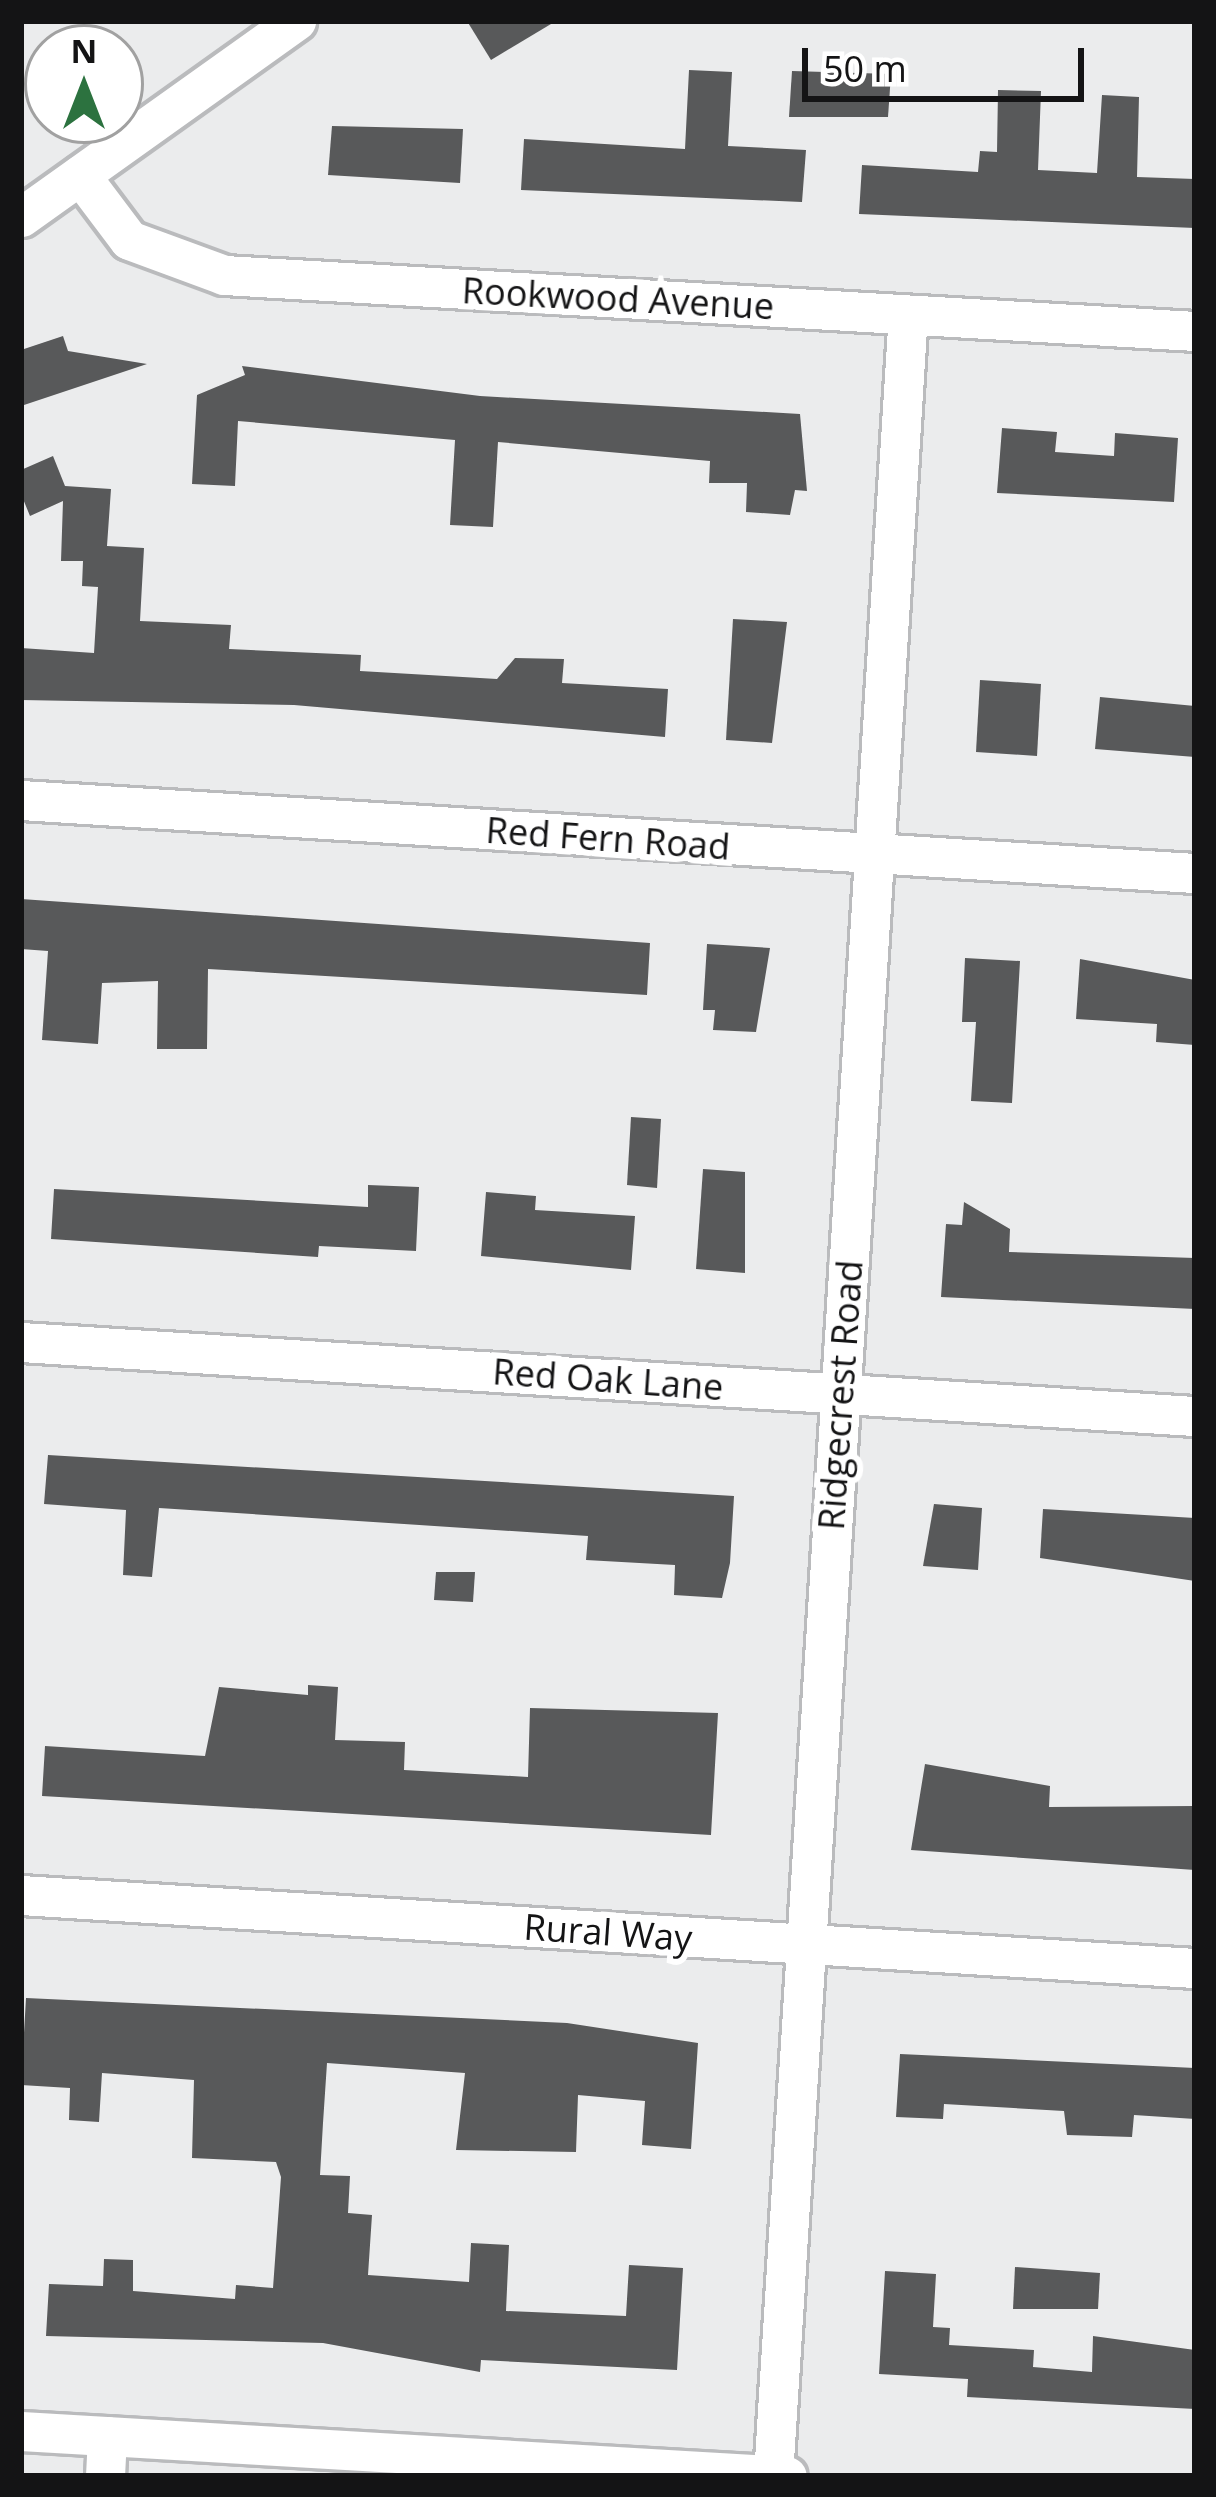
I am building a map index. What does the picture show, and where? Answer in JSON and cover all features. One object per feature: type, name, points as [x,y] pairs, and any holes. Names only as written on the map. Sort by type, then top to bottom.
[{"type":"street","points":[[21,217],[296,21]]},
{"type":"street","name":"Rookwood Avenue","points":[[80,175],[130,240],[224,275],[1195,331]]},
{"type":"street","name":"Ridgecrest Road","points":[[773,2475],[908,315]]},
{"type":"street","name":"Red Fern Road","points":[[21,800],[1195,872]]},
{"type":"street","name":"Red Oak Lane","points":[[21,1342],[1195,1415]]},
{"type":"street","name":"Rural Way","points":[[21,1895],[1195,1968]]},
{"type":"street","points":[[21,2431],[787,2476]]},
{"type":"street","points":[[105,2476],[107,2436]]},
{"type":"building","points":[[467,21],[556,21],[491,60]]},
{"type":"building","points":[[689,70],[732,72],[728,146],[806,150],[802,202],[521,190],[524,139],[685,149]]},
{"type":"building","points":[[792,71],[891,74],[888,117],[789,117]]},
{"type":"building","points":[[998,90],[1041,91],[1038,170],[1097,173],[1102,95],[1139,97],[1137,177],[1195,179],[1195,228],[859,214],[862,165],[978,172],[980,151],[997,152]]},
{"type":"building","points":[[332,126],[463,129],[460,183],[328,175]]},
{"type":"building","points":[[63,336],[68,351],[147,364],[21,406],[21,350]]},
{"type":"building","points":[[242,366],[480,396],[800,414],[807,491],[795,490],[790,515],[746,512],[747,483],[709,483],[710,461],[498,442],[493,527],[450,525],[455,440],[238,421],[235,486],[192,484],[197,395],[245,375]]},
{"type":"building","points":[[1002,428],[1057,432],[1055,452],[1114,456],[1115,433],[1178,438],[1174,502],[997,493]]},
{"type":"building","points":[[53,456],[65,486],[111,489],[107,546],[144,548],[140,621],[231,625],[229,649],[361,655],[360,671],[497,679],[515,658],[564,659],[562,683],[668,689],[665,737],[294,705],[21,700],[21,648],[94,653],[98,587],[82,586],[83,561],[61,561],[63,501],[30,516],[21,494],[21,470]]},
{"type":"building","points":[[733,619],[787,622],[772,743],[726,740]]},
{"type":"building","points":[[980,680],[1041,684],[1037,756],[976,752]]},
{"type":"building","points":[[1100,697],[1195,706],[1195,757],[1095,749]]},
{"type":"building","points":[[21,899],[650,943],[647,995],[208,969],[207,1049],[157,1049],[158,981],[102,983],[98,1044],[42,1040],[48,951],[21,949]]},
{"type":"building","points":[[707,944],[770,948],[756,1032],[713,1030],[715,1010],[703,1010]]},
{"type":"building","points":[[965,958],[1020,961],[1012,1103],[971,1101],[976,1022],[962,1022]]},
{"type":"building","points":[[1080,959],[1195,980],[1195,1045],[1156,1042],[1157,1024],[1076,1019]]},
{"type":"building","points":[[631,1117],[661,1119],[657,1188],[627,1185]]},
{"type":"building","points":[[703,1169],[745,1172],[745,1273],[696,1269]]},
{"type":"building","points":[[368,1185],[419,1187],[416,1251],[319,1246],[318,1257],[51,1239],[54,1189],[368,1207]]},
{"type":"building","points":[[486,1192],[536,1196],[535,1210],[635,1216],[631,1270],[481,1256]]},
{"type":"building","points":[[964,1202],[1010,1229],[1009,1252],[1195,1258],[1195,1309],[941,1297],[946,1224],[962,1225]]},
{"type":"building","points":[[48,1455],[734,1496],[730,1563],[722,1598],[674,1595],[675,1565],[586,1560],[588,1536],[159,1508],[152,1577],[123,1575],[126,1510],[44,1504]]},
{"type":"building","points":[[934,1504],[982,1508],[978,1570],[923,1566]]},
{"type":"building","points":[[1043,1509],[1195,1518],[1195,1581],[1040,1558]]},
{"type":"building","points":[[436,1572],[475,1572],[473,1602],[434,1600]]},
{"type":"building","points":[[308,1685],[338,1687],[335,1740],[405,1742],[404,1770],[528,1777],[530,1708],[718,1713],[711,1835],[42,1796],[45,1746],[205,1756],[219,1687],[308,1695]]},
{"type":"building","points":[[925,1764],[1050,1786],[1049,1807],[1195,1806],[1195,1870],[911,1850]]},
{"type":"building","points":[[26,1998],[567,2023],[698,2043],[691,2149],[642,2145],[645,2101],[578,2095],[576,2152],[456,2150],[465,2073],[327,2063],[323,2123],[320,2175],[350,2176],[348,2213],[372,2215],[368,2275],[469,2282],[471,2243],[509,2245],[506,2311],[626,2316],[629,2265],[683,2268],[677,2370],[481,2360],[480,2372],[323,2343],[46,2336],[49,2284],[103,2286],[104,2259],[133,2260],[133,2291],[235,2299],[236,2285],[273,2288],[281,2177],[276,2162],[192,2158],[194,2080],[102,2073],[99,2122],[69,2120],[70,2088],[21,2085]]},
{"type":"building","points":[[900,2054],[1195,2068],[1195,2119],[1134,2115],[1132,2137],[1067,2135],[1064,2111],[944,2104],[943,2119],[896,2117]]},
{"type":"building","points":[[1015,2267],[1100,2273],[1098,2309],[1013,2309]]},
{"type":"building","points":[[885,2271],[936,2274],[933,2327],[950,2328],[949,2345],[1034,2350],[1033,2367],[1092,2372],[1093,2336],[1195,2350],[1195,2409],[967,2397],[968,2379],[879,2374]]}]
